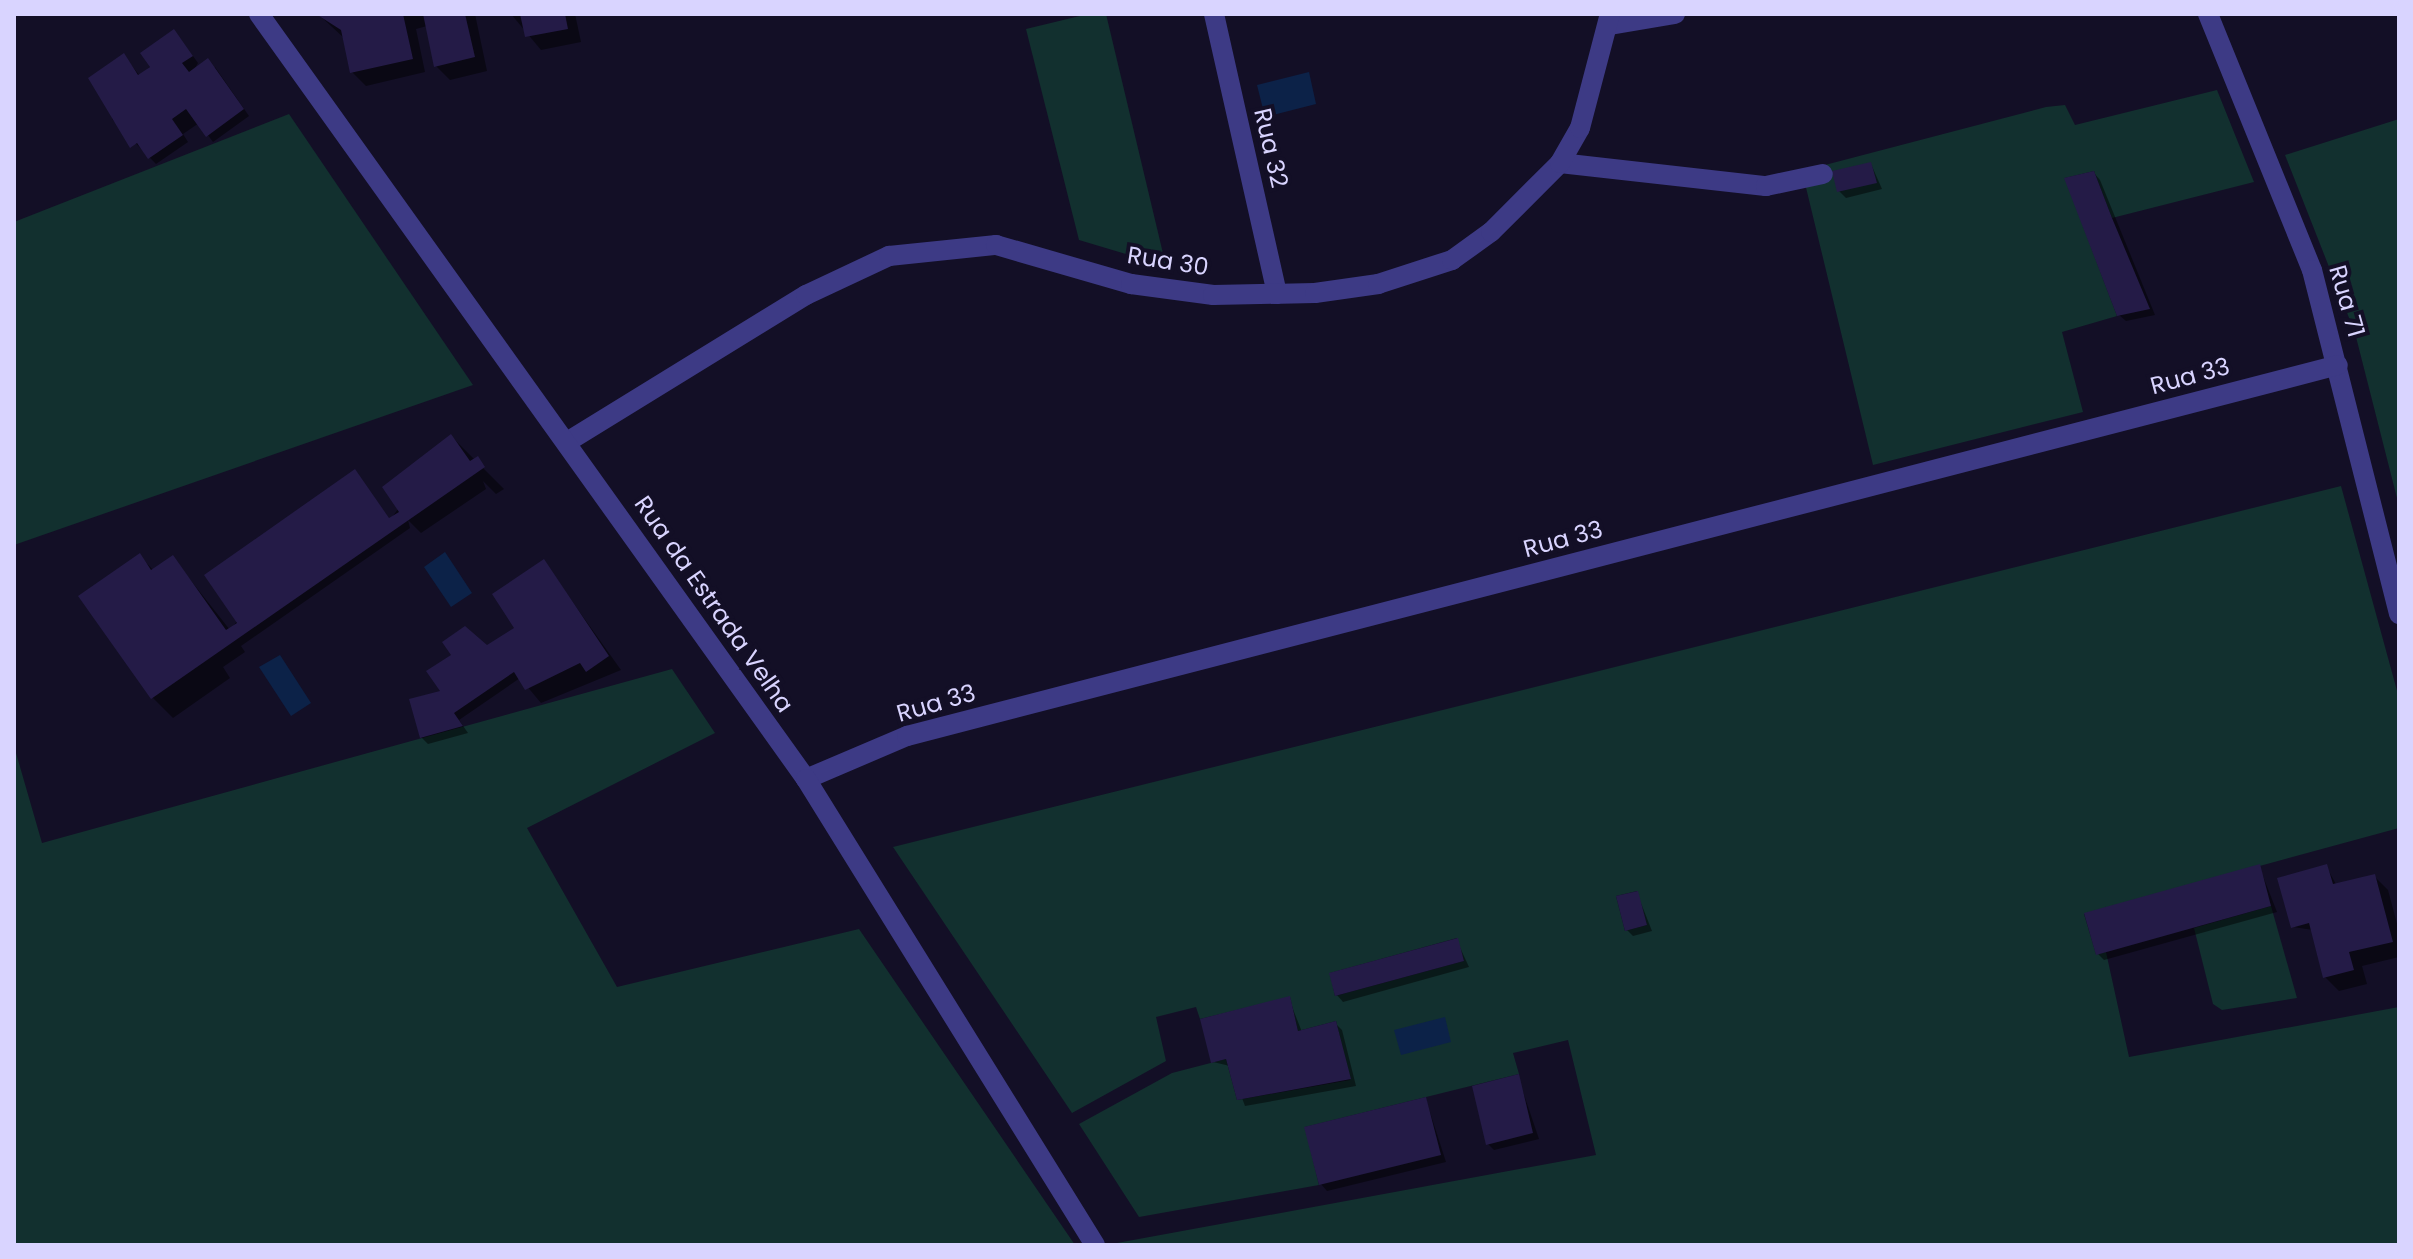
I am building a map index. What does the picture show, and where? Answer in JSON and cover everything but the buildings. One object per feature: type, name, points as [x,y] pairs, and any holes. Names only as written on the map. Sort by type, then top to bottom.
[{"type":"street","name":"Rua da Estrada Velha","points":[[259,14],[806,779],[1095,1245]]},
{"type":"street","name":"Rua 32","points":[[1214,14],[1277,294]]},
{"type":"street","name":"Rua 30","points":[[567,442],[806,295],[889,256],[996,245],[1131,284],[1277,294],[1378,284],[1452,260],[1491,232],[1560,163],[1580,128],[1610,19],[1675,14]]},
{"type":"street","name":"Rua 71","points":[[2208,14],[2312,270],[2399,614]]},
{"type":"street","points":[[1560,163],[1766,186],[1823,174]]},
{"type":"street","name":"Rua 33","points":[[806,779],[907,736],[2338,365]]},
{"type":"green space","points":[[1088,14],[1106,14],[1166,266],[1079,240],[1026,29]]},
{"type":"green space","points":[[2217,90],[2254,182],[2112,218],[2094,171],[2065,178],[2117,316],[2062,332],[2083,412],[1873,465],[1802,171],[2046,107],[2065,105],[2075,125]]},
{"type":"green space","points":[[289,114],[473,385],[14,545],[14,222]]},
{"type":"green space","points":[[2399,119],[2399,506],[2355,333],[2285,155]]},
{"type":"green space","points":[[2341,486],[2399,698],[2399,828],[2084,914],[2096,954],[2106,952],[2129,1057],[2399,1007],[2399,1245],[1106,1245],[1596,1155],[1568,1040],[1513,1053],[1519,1074],[1305,1127],[1319,1185],[1139,1217],[1079,1124],[1172,1073],[1226,1059],[1237,1100],[1350,1080],[1336,1021],[1298,1031],[1290,997],[1200,1019],[1196,1007],[1156,1017],[1166,1061],[1072,1113],[893,847]],"holes":[[[1637,891],[1647,925],[1625,931],[1616,896]],[[1457,938],[1464,961],[1335,996],[1330,973]]]},
{"type":"green space","points":[[672,669],[715,733],[527,828],[617,987],[859,929],[1075,1245],[14,1245],[14,746],[42,843]]},
{"type":"green space","points":[[2271,906],[2297,998],[2222,1010],[2213,1004],[2194,928]]},
{"type":"water","points":[[1309,72],[1316,104],[1265,117],[1257,85]]},
{"type":"water","points":[[445,552],[472,593],[451,607],[424,567]]},
{"type":"water","points":[[280,655],[311,703],[291,716],[259,667]]},
{"type":"water","points":[[1445,1017],[1451,1042],[1401,1055],[1394,1030]]}]
